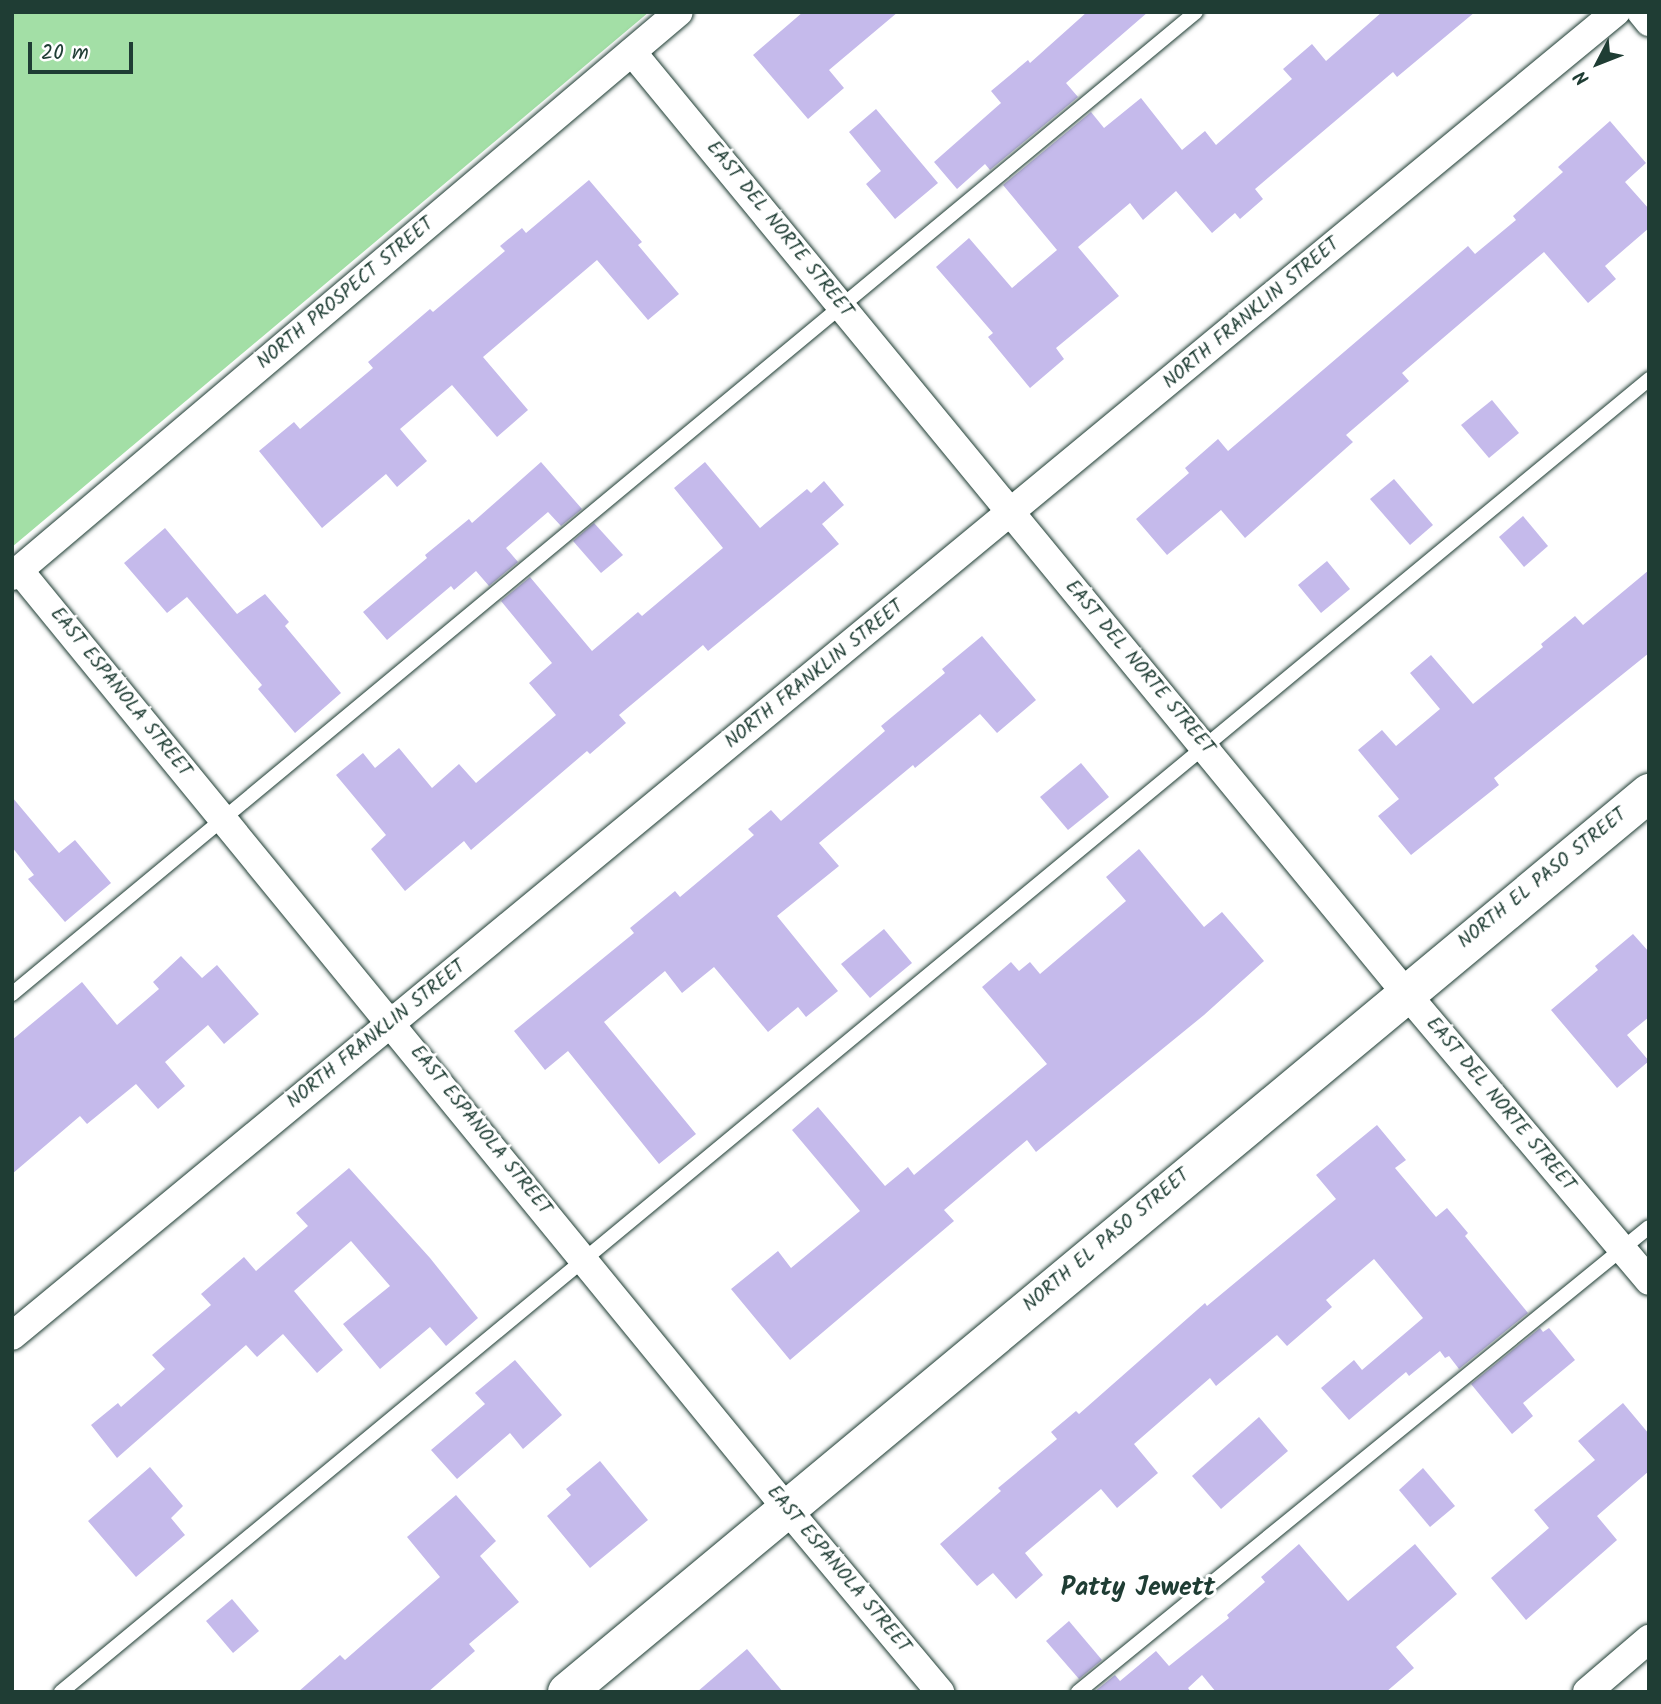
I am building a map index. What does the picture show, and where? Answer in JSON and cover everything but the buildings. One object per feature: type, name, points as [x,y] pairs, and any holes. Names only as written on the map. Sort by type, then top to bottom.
[{"type":"street","name":"NORTH PROSPECT STREET","points":[[15,569],[679,12]]},
{"type":"street","name":"NORTH FRANKLIN STREET","points":[[12,1336],[1616,12]]},
{"type":"street","points":[[1641,12],[1649,22]]},
{"type":"street","name":"EAST DEL NORTE STREET","points":[[632,52],[1405,992],[1649,1281]]},
{"type":"street","name":"EAST ESPANOLA STREET","points":[[15,569],[940,1692]]},
{"type":"street","name":"NORTH EL PASO STREET","points":[[567,1692],[1405,992],[1649,793]]},
{"type":"street","points":[[1587,1692],[1649,1639]]},
{"type":"lane","points":[[12,994],[1196,12]]},
{"type":"lane","points":[[61,1692],[1649,379]]},
{"type":"lane","points":[[1078,1692],[1649,1227]]},
{"type":"green space","points":[[12,12],[649,12],[12,547]]},
{"type":"district","name":"Patty Jewett","points":[[1138,1589]]}]
